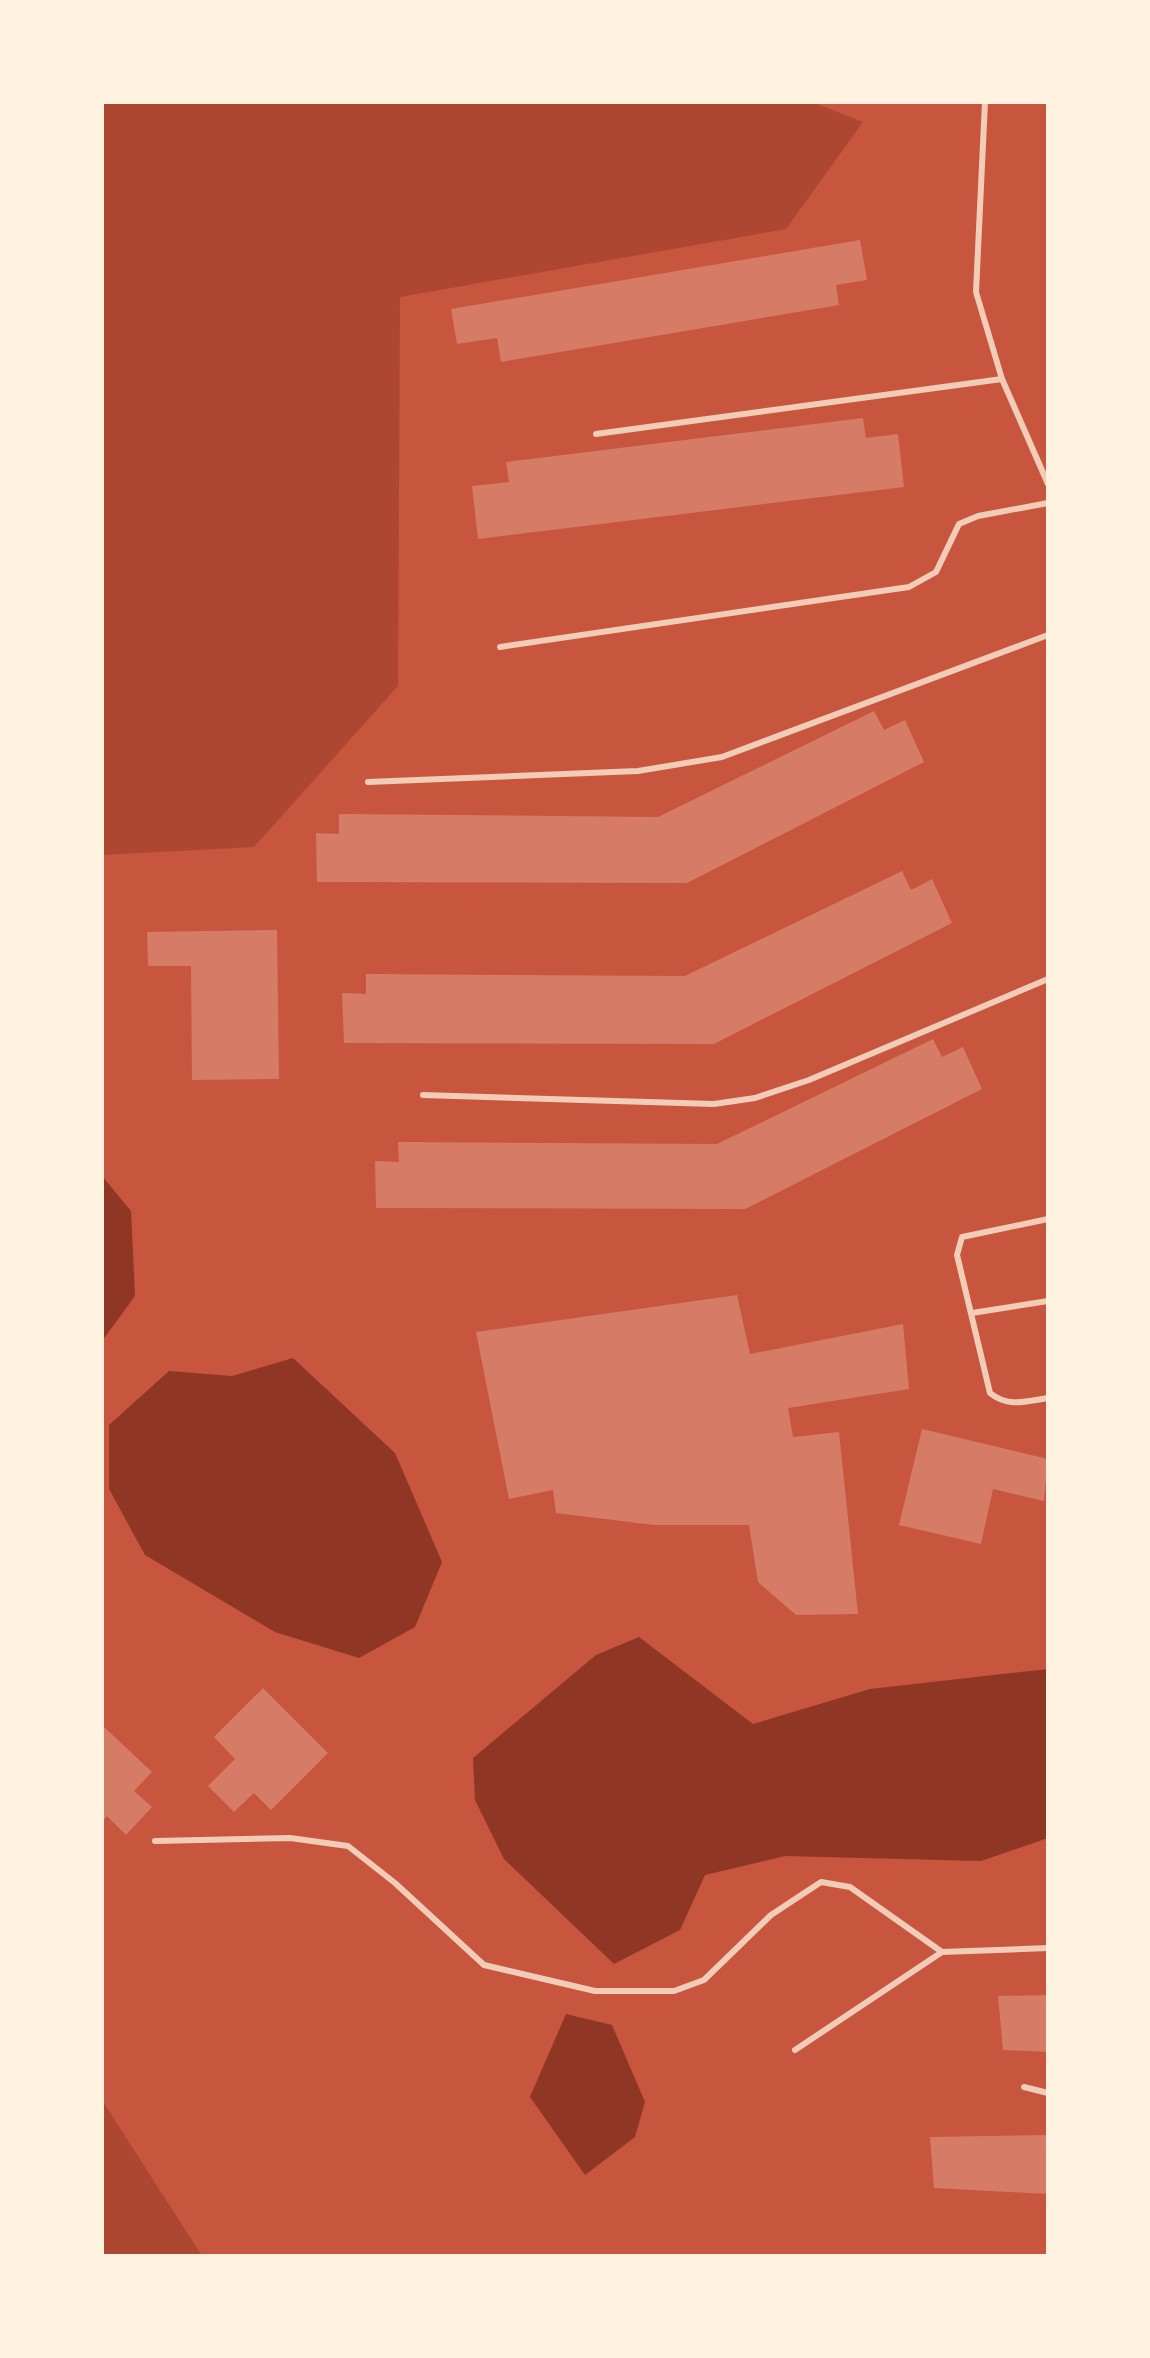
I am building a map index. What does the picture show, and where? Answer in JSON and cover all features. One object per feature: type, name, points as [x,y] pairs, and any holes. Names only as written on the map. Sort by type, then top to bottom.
[{"type":"lane","points":[[985,102],[976,292],[1002,379],[1048,484]]},
{"type":"lane","points":[[596,434],[1002,379]]},
{"type":"lane","points":[[500,647],[909,587],[936,572],[948,553],[959,524],[978,516],[1048,503]]},
{"type":"lane","points":[[368,782],[638,771],[722,757],[1048,635]]},
{"type":"lane","points":[[423,1095],[714,1104],[755,1098],[809,1080],[1048,979]]},
{"type":"lane","points":[[1048,1219],[962,1237],[957,1255],[990,1393],[1000,1401],[1013,1403],[1048,1398]]},
{"type":"lane","points":[[972,1313],[1048,1301]]},
{"type":"lane","points":[[155,1841],[290,1838],[348,1846],[395,1883],[484,1965],[595,1991],[674,1991],[704,1980],[771,1915],[821,1882],[850,1887],[942,1952]]},
{"type":"lane","points":[[795,2050],[942,1952],[1048,1948]]},
{"type":"lane","points":[[1024,2087],[1048,2093]]},
{"type":"shaded area","points":[[102,102],[812,102],[863,122],[786,229],[400,297],[398,686],[254,847],[102,855]]},
{"type":"shaded area","points":[[102,1176],[131,1211],[135,1296],[102,1341]]},
{"type":"shaded area","points":[[293,1358],[395,1453],[442,1562],[415,1627],[359,1658],[275,1632],[145,1555],[109,1489],[109,1425],[169,1371],[232,1376]]},
{"type":"shaded area","points":[[639,1637],[753,1724],[870,1689],[1048,1669],[1048,1838],[981,1861],[785,1856],[705,1875],[680,1930],[614,1964],[504,1859],[475,1800],[473,1758],[596,1655]]},
{"type":"shaded area","points":[[566,2014],[612,2025],[645,2102],[635,2137],[585,2175],[530,2097]]},
{"type":"shaded area","points":[[102,2100],[202,2256],[102,2256]]},
{"type":"building","points":[[860,240],[867,280],[836,285],[839,305],[501,362],[497,338],[457,344],[451,309]]},
{"type":"building","points":[[863,418],[866,438],[898,434],[904,487],[478,539],[472,486],[509,482],[506,462]]},
{"type":"building","points":[[874,711],[884,730],[905,720],[924,762],[687,883],[317,882],[316,833],[339,834],[339,814],[658,817]]},
{"type":"building","points":[[902,871],[911,890],[932,879],[952,923],[714,1044],[344,1043],[342,993],[366,994],[366,974],[685,976]]},
{"type":"building","points":[[277,930],[279,1079],[192,1080],[191,966],[148,966],[147,932]]},
{"type":"building","points":[[933,1039],[942,1057],[963,1047],[982,1089],[745,1209],[376,1208],[375,1161],[399,1162],[398,1142],[717,1144]]},
{"type":"building","points":[[737,1295],[750,1354],[903,1324],[909,1389],[788,1408],[793,1437],[839,1432],[858,1614],[796,1615],[758,1582],[749,1525],[654,1525],[556,1513],[553,1490],[509,1499],[476,1332]]},
{"type":"building","points":[[922,1429],[1048,1459],[1044,1501],[993,1489],[981,1544],[899,1525]]},
{"type":"building","points":[[263,1688],[328,1753],[271,1810],[254,1793],[234,1812],[208,1786],[235,1759],[214,1737]]},
{"type":"building","points":[[102,1725],[152,1772],[134,1791],[152,1807],[126,1835],[107,1816],[102,1822]]},
{"type":"building","points":[[1048,1995],[1048,2052],[1003,2050],[998,1996]]},
{"type":"building","points":[[1048,2135],[1048,2194],[934,2188],[930,2137]]}]
